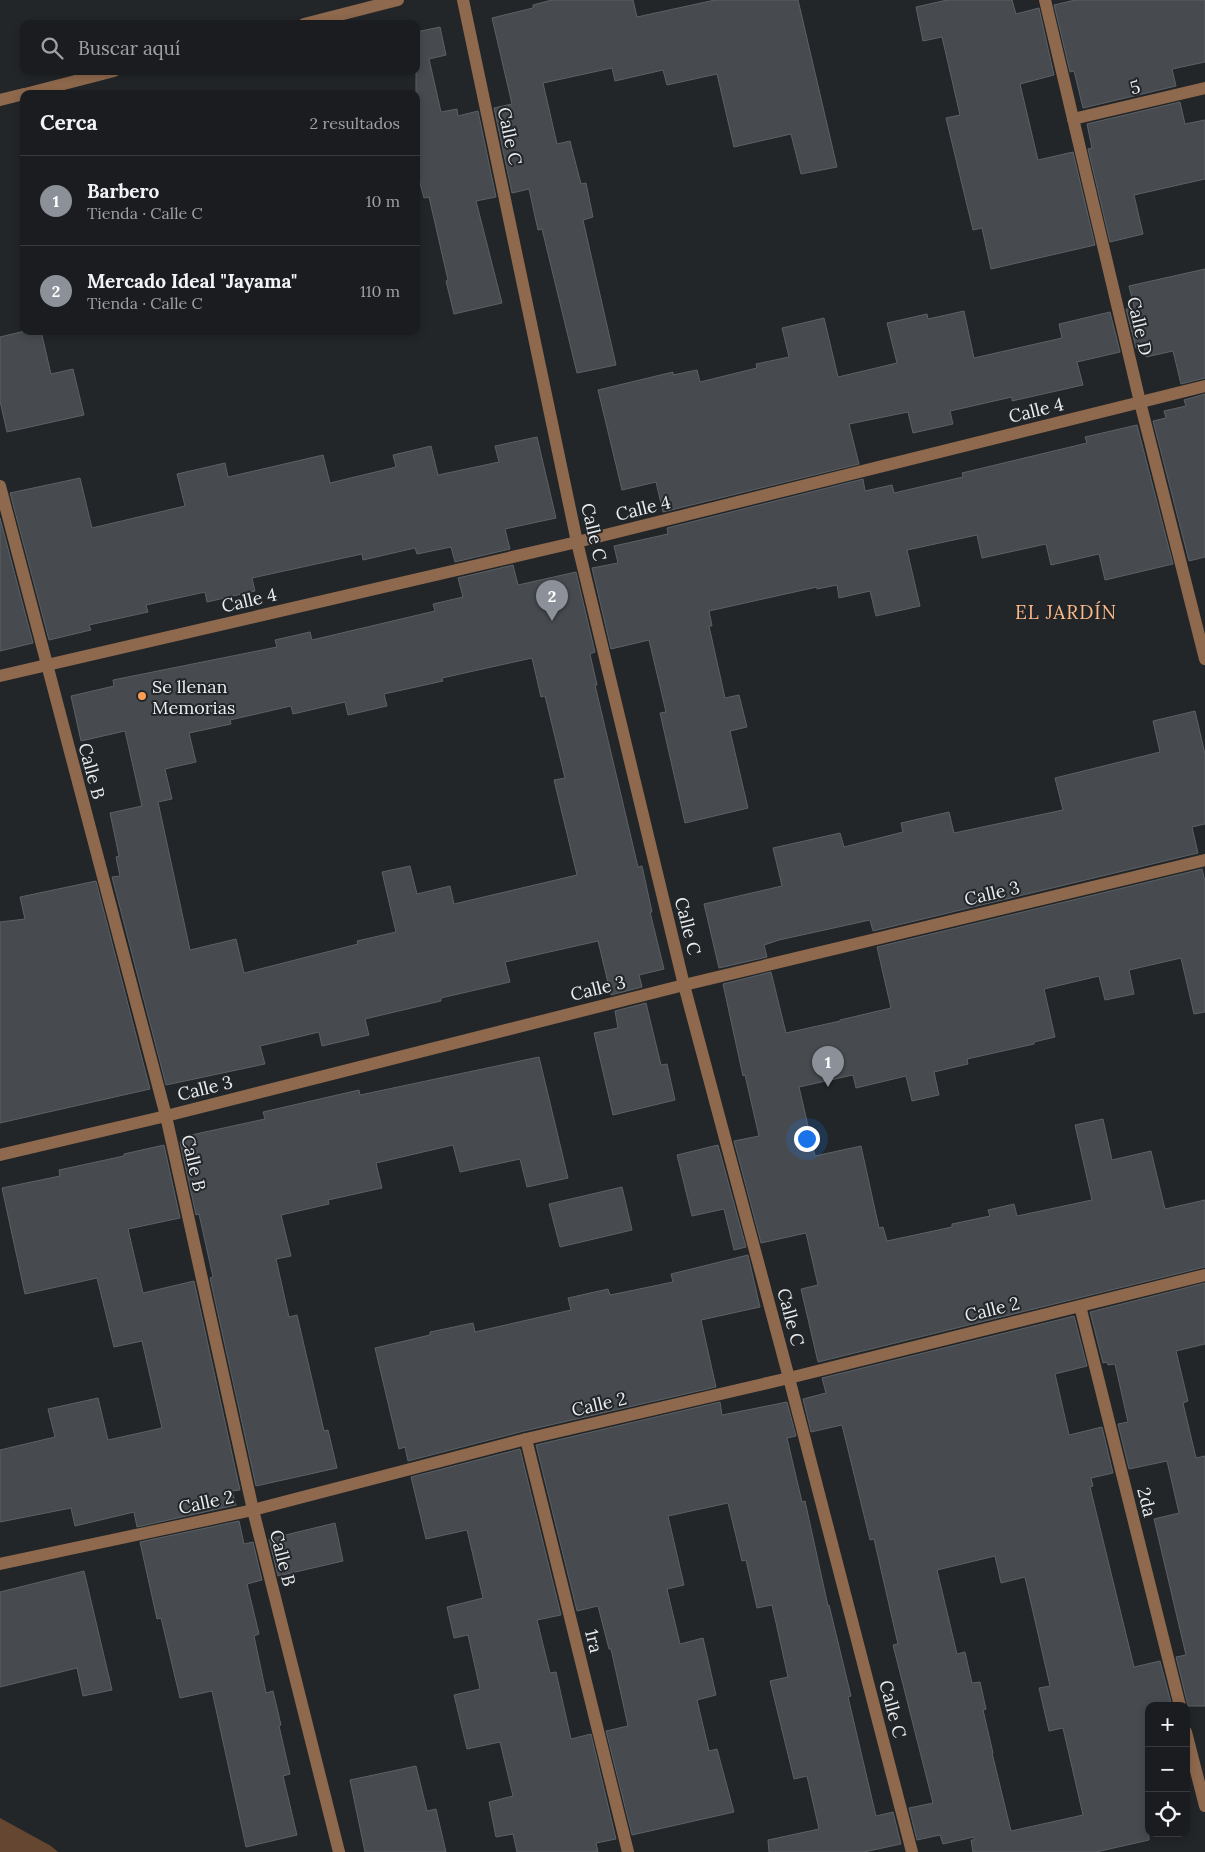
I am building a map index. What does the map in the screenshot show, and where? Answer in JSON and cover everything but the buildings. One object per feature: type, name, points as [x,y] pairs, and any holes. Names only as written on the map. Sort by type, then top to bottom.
[{"type":"street","points":[[320,20],[398,0]]},
{"type":"street","name":"Calle C","points":[[463,0],[577,542],[684,985],[789,1378],[912,1852]]},
{"type":"street","name":"Calle D","points":[[1045,0],[1140,402],[1205,659]]},
{"type":"street","points":[[40,90],[98,75]]},
{"type":"street","name":"5","points":[[1073,119],[1205,88]]},
{"type":"street","points":[[0,100],[20,95]]},
{"type":"street","name":"Calle 4","points":[[0,676],[577,542],[1205,386]]},
{"type":"street","name":"Calle B","points":[[0,486],[166,1116],[254,1510],[339,1852]]},
{"type":"street","name":"Calle 3","points":[[0,1155],[166,1116],[684,985],[1205,860]]},
{"type":"street","name":"Calle 2","points":[[0,1564],[254,1510],[526,1439],[789,1378],[1205,1275]]},
{"type":"street","name":"2da","points":[[1080,1306],[1179,1702]]},
{"type":"street","name":"1ra","points":[[526,1439],[628,1852]]},
{"type":"street","points":[[1190,1747],[1205,1806]]},
{"type":"shaded area","points":[[0,1818],[51,1846],[58,1852],[0,1852]]},
{"type":"place","name":"Mercado Ideal \"Jayama\"","points":[[552,621]]},
{"type":"place","name":"Se llenan Memorias","points":[[142,696]]},
{"type":"place","name":"Barbero","points":[[828,1087]]},
{"type":"district","name":"EL JARDÍN","points":[[1066,612]]}]
